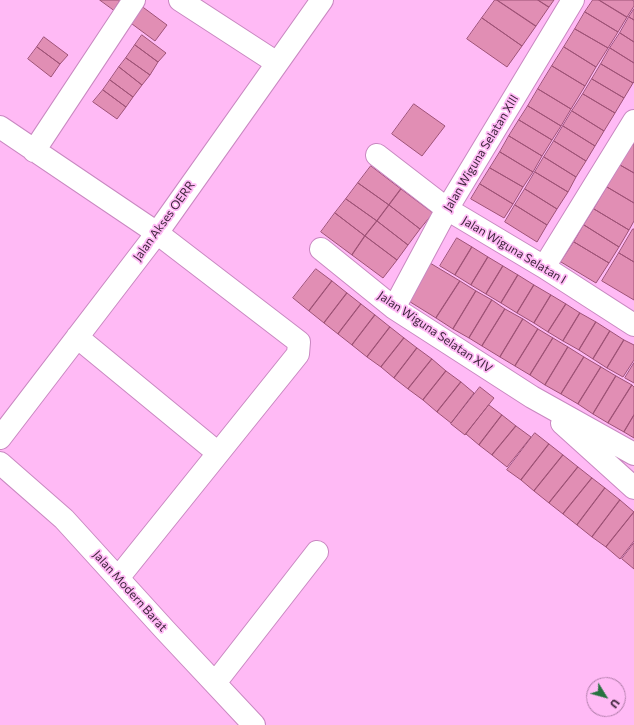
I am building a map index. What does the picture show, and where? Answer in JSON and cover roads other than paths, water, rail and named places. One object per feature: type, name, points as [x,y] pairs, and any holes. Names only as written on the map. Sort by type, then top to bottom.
[{"type":"street","points":[[34,151],[134,0]]},
{"type":"street","points":[[180,0],[277,63]]},
{"type":"street","name":"Jalan Akses OERR","points":[[0,438],[157,233],[322,0]]},
{"type":"street","name":"Jalan Wiguna Selatan XIII","points":[[394,308],[448,209],[573,0]]},
{"type":"street","points":[[544,267],[634,121]]},
{"type":"street","points":[[0,127],[157,233],[299,342],[298,354],[118,578]]},
{"type":"street","name":"Jalan Wiguna Selatan I","points":[[377,155],[448,209],[544,267],[634,325]]},
{"type":"street","name":"Jalan Wiguna Selatan XIV","points":[[321,250],[394,308],[532,397],[634,454]]},
{"type":"street","points":[[77,337],[218,453]]},
{"type":"street","name":"Jalan Wiguna Selatan XIV","points":[[532,397],[634,488]]},
{"type":"street","name":"Jalan Modern Barat","points":[[0,463],[64,518],[254,725]]},
{"type":"street","points":[[215,683],[317,552]]}]
